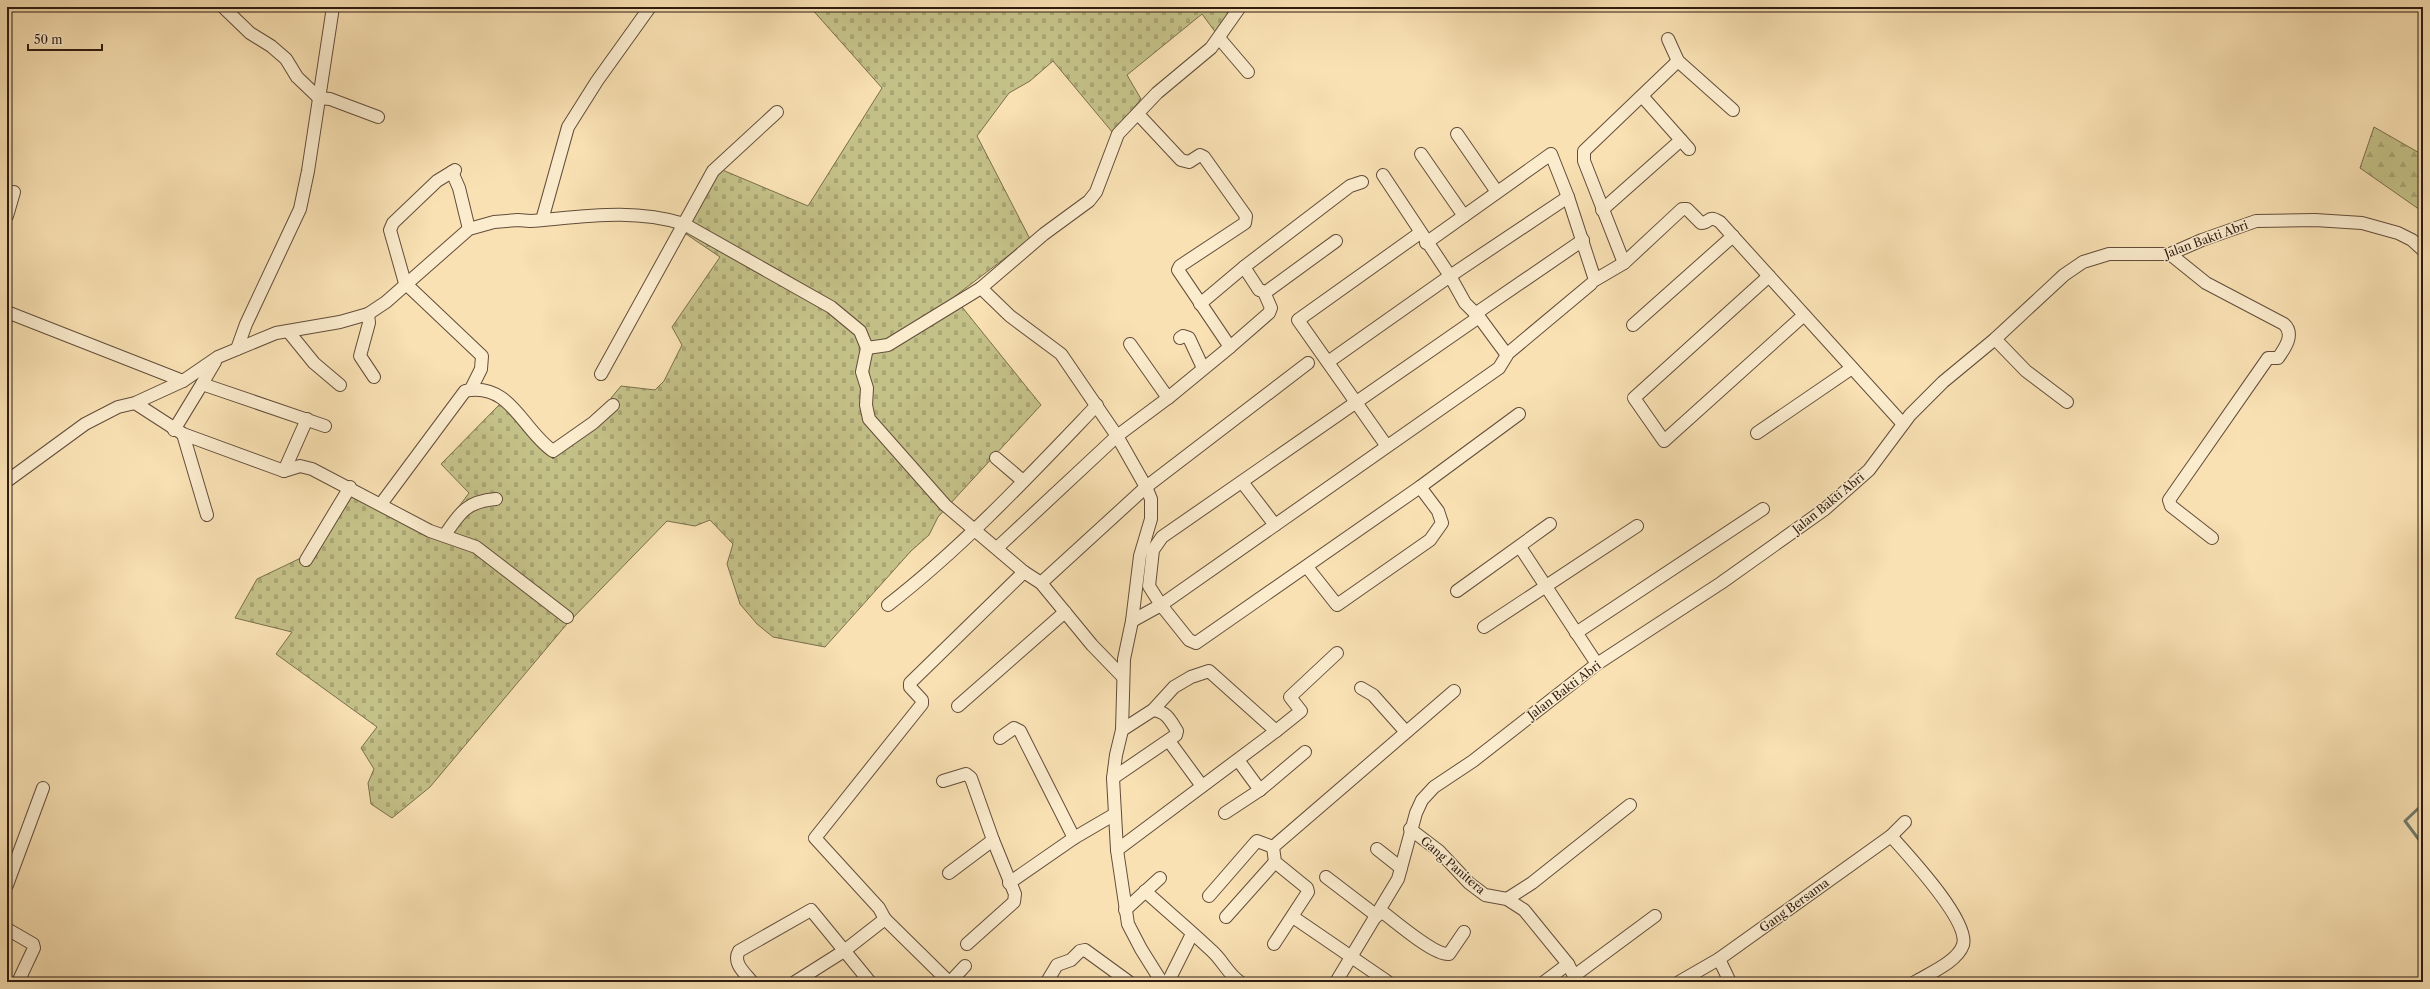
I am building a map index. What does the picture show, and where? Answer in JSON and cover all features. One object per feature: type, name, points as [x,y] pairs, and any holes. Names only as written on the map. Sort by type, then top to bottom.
[{"type":"street","points":[[223,7],[250,32],[272,46],[286,59],[297,77],[319,98],[330,99],[378,118]]},
{"type":"street","points":[[237,349],[246,324],[300,209],[308,172],[333,7]]},
{"type":"street","points":[[542,220],[568,127],[597,81],[650,7]]},
{"type":"street","points":[[867,348],[888,345],[981,288],[1044,234],[1089,201],[1096,192],[1115,138],[1157,92],[1211,48],[1240,7]]},
{"type":"street","points":[[1219,38],[1248,72]]},
{"type":"street","points":[[1668,39],[1678,61],[1733,110]]},
{"type":"street","points":[[1624,263],[1584,161],[1584,151],[1678,61]]},
{"type":"street","points":[[1602,210],[1685,144],[1642,96]]},
{"type":"street","points":[[601,374],[713,171],[777,112]]},
{"type":"street","points":[[1138,114],[1181,160],[1189,162],[1200,155],[1204,157],[1246,216],[1245,223],[1180,266],[1178,274],[1230,347]]},
{"type":"street","points":[[1457,134],[1497,192]]},
{"type":"street","points":[[1421,154],[1464,216]]},
{"type":"street","points":[[1386,445],[1298,320],[1423,238],[1464,216],[1551,154],[1568,197],[1595,280],[1624,263],[1682,209],[1687,209],[1701,223],[1710,218],[1714,218],[1733,236],[1903,424]]},
{"type":"street","points":[[469,229],[454,171],[437,181],[393,223],[390,230],[405,283],[482,356],[481,369],[472,389]]},
{"type":"street","points":[[1383,175],[1423,238],[1450,276],[1465,303],[1477,315],[1506,355]]},
{"type":"street","points":[[1200,304],[1244,267],[1350,186],[1362,182]]},
{"type":"street","points":[[7,216],[14,192]]},
{"type":"street","points":[[1328,362],[1450,276],[1568,197]]},
{"type":"street","points":[[7,481],[85,424],[118,407],[135,403],[183,381],[218,357],[276,333],[340,322],[368,314],[386,302],[405,283],[469,229],[494,222],[542,220],[608,213],[670,220],[684,224],[830,307],[860,332],[867,348],[862,372],[867,388],[866,405],[870,419],[945,505],[1024,572],[1041,583],[1092,645],[1123,677]]},
{"type":"street","name":"Jalan Bakti Abri","points":[[1336,982],[1352,959],[1379,913],[1402,868],[1410,829],[1422,800],[1434,787],[1473,761],[1597,664],[1721,583],[1825,509],[1869,470],[1903,424],[1943,382],[1995,338],[2064,275],[2083,262],[2109,254],[2170,254],[2202,240],[2256,221],[2279,220],[2362,223],[2398,233],[2412,240],[2423,250]]},
{"type":"street","points":[[1633,325],[1733,236]]},
{"type":"street","points":[[1519,414],[1420,487],[1196,643],[1189,640],[1160,605],[1148,582],[1153,550],[1157,541],[1356,403],[1582,240]]},
{"type":"street","points":[[1264,292],[1336,241]]},
{"type":"street","points":[[2170,254],[2206,283],[2284,324],[2290,331],[2290,335],[2281,354],[2278,358],[2268,358],[2169,500],[2170,506],[2212,538]]},
{"type":"street","points":[[997,548],[1117,436],[1168,398],[1269,313],[1271,308],[1264,292],[1257,287],[1244,267]]},
{"type":"street","points":[[1769,276],[1634,398],[1664,441],[1804,315]]},
{"type":"street","points":[[1132,621],[1160,605],[1386,445],[1499,368],[1506,359],[1506,355],[1591,284]]},
{"type":"street","points":[[981,288],[1010,316],[1061,354],[1117,436],[1146,487],[1151,499],[1152,510],[1140,556],[1123,677],[1124,700],[1122,730],[1116,755],[1113,778],[1117,850],[1125,910],[1133,936],[1165,981],[1192,934]]},
{"type":"street","points":[[7,312],[183,381]]},
{"type":"street","points":[[368,314],[370,323],[360,356],[374,377]]},
{"type":"street","points":[[288,331],[314,363],[340,385]]},
{"type":"street","points":[[1180,338],[1184,336],[1189,338],[1203,368]]},
{"type":"street","points":[[1995,338],[2026,370],[2067,402]]},
{"type":"street","points":[[1130,344],[1168,398]]},
{"type":"street","points":[[207,516],[179,432],[202,384],[218,357]]},
{"type":"street","points":[[1041,583],[1146,487],[1308,364]]},
{"type":"street","points":[[1757,433],[1852,368]]},
{"type":"street","points":[[202,384],[325,426]]},
{"type":"street","points":[[381,504],[458,398],[465,391],[472,389],[488,392],[506,400],[552,451],[593,423],[613,405]]},
{"type":"street","points":[[135,403],[179,432],[284,470],[300,466],[312,469],[350,487],[430,531],[476,547],[567,617]]},
{"type":"street","points":[[888,605],[928,574],[974,530],[1097,405]]},
{"type":"street","points":[[284,470],[307,419]]},
{"type":"street","points":[[996,458],[1023,481]]},
{"type":"street","points":[[1242,482],[1275,525]]},
{"type":"street","points":[[306,560],[350,487]]},
{"type":"street","points":[[1307,567],[1337,605],[1430,540],[1442,523],[1438,511],[1420,487]]},
{"type":"street","points":[[445,535],[458,516],[468,507],[480,500],[496,499]]},
{"type":"street","points":[[1576,634],[1763,510]]},
{"type":"street","points":[[1457,591],[1550,524]]},
{"type":"street","points":[[1484,627],[1637,526]]},
{"type":"street","points":[[1520,547],[1597,664]]},
{"type":"street","points":[[965,966],[950,982],[885,918],[879,908],[817,842],[815,838],[922,704],[922,700],[910,688],[910,683],[1024,572]]},
{"type":"street","points":[[958,706],[1065,612]]},
{"type":"street","points":[[1117,850],[1301,711],[1290,697],[1337,653]]},
{"type":"street","points":[[1122,730],[1153,710],[1174,688],[1190,677],[1209,671],[1276,731]]},
{"type":"street","points":[[1361,688],[1373,695],[1406,732]]},
{"type":"street","points":[[1272,847],[1454,691]]},
{"type":"street","points":[[1113,778],[1174,737],[1177,730],[1166,714],[1153,710]]},
{"type":"street","points":[[1000,738],[1014,728],[1020,731],[1074,838]]},
{"type":"street","points":[[1169,741],[1202,786]]},
{"type":"street","points":[[1225,813],[1260,790],[1305,752]]},
{"type":"street","points":[[1238,760],[1260,790]]},
{"type":"street","points":[[943,781],[970,775],[1009,883],[1015,894],[1014,902],[967,944]]},
{"type":"street","points":[[7,885],[43,788]]},
{"type":"street","points":[[1507,899],[1532,883],[1630,805]]},
{"type":"street","points":[[1009,883],[1074,838],[1115,814]]},
{"type":"street","name":"Gang Bersama","points":[[1679,982],[1718,959],[1891,836],[1905,822]]},
{"type":"street","name":"Gang Panitera","points":[[1410,829],[1439,851],[1469,883],[1485,895],[1507,899],[1524,910],[1568,964],[1576,979]]},
{"type":"street","points":[[1891,836],[1919,868],[1945,902],[1958,923],[1963,937],[1963,944],[1954,957],[1915,982]]},
{"type":"street","points":[[949,873],[993,840]]},
{"type":"street","points":[[1209,896],[1254,843],[1257,841],[1272,847]]},
{"type":"street","points":[[1272,847],[1275,862],[1307,888],[1308,895],[1274,944]]},
{"type":"street","points":[[1377,849],[1402,868]]},
{"type":"street","points":[[1226,917],[1275,862]]},
{"type":"street","points":[[1125,910],[1160,878]]},
{"type":"street","points":[[1326,878],[1444,955],[1449,954],[1464,932]]},
{"type":"street","points":[[1146,891],[1226,966],[1232,980]]},
{"type":"street","points":[[752,982],[737,961],[736,956],[740,951],[807,910],[814,912],[870,982]]},
{"type":"street","points":[[1576,979],[1655,916]]},
{"type":"street","points":[[1293,917],[1352,959],[1388,982]]},
{"type":"street","points":[[795,982],[844,951],[885,918]]},
{"type":"street","points":[[7,929],[34,944],[34,948],[18,982]]},
{"type":"street","points":[[1048,980],[1057,965],[1071,960],[1080,951],[1085,950],[1129,982]]},
{"type":"street","points":[[1718,959],[1730,982]]},
{"type":"street","points":[[1544,982],[1568,964]]},
{"type":"green space","points":[[810,7],[1233,7],[1216,33],[1202,14],[1127,75],[1141,99],[1113,133],[1053,61],[1030,81],[1009,93],[977,136],[1030,239],[954,297],[1041,405],[938,517],[929,535],[911,551],[825,647],[773,637],[757,624],[740,604],[727,564],[733,544],[710,520],[695,526],[667,521],[566,625],[430,787],[392,818],[371,804],[368,783],[374,769],[361,748],[377,727],[276,654],[292,632],[235,618],[257,579],[305,556],[352,493],[439,533],[469,493],[441,464],[501,403],[553,459],[616,405],[611,398],[621,386],[655,390],[664,381],[682,345],[672,327],[720,257],[683,232],[720,169],[808,206],[882,88]]},
{"type":"green space","points":[[2374,127],[2423,155],[2423,212],[2360,168]]},
{"type":"waterway","points":[[2423,804],[2405,821],[2423,845]]}]
